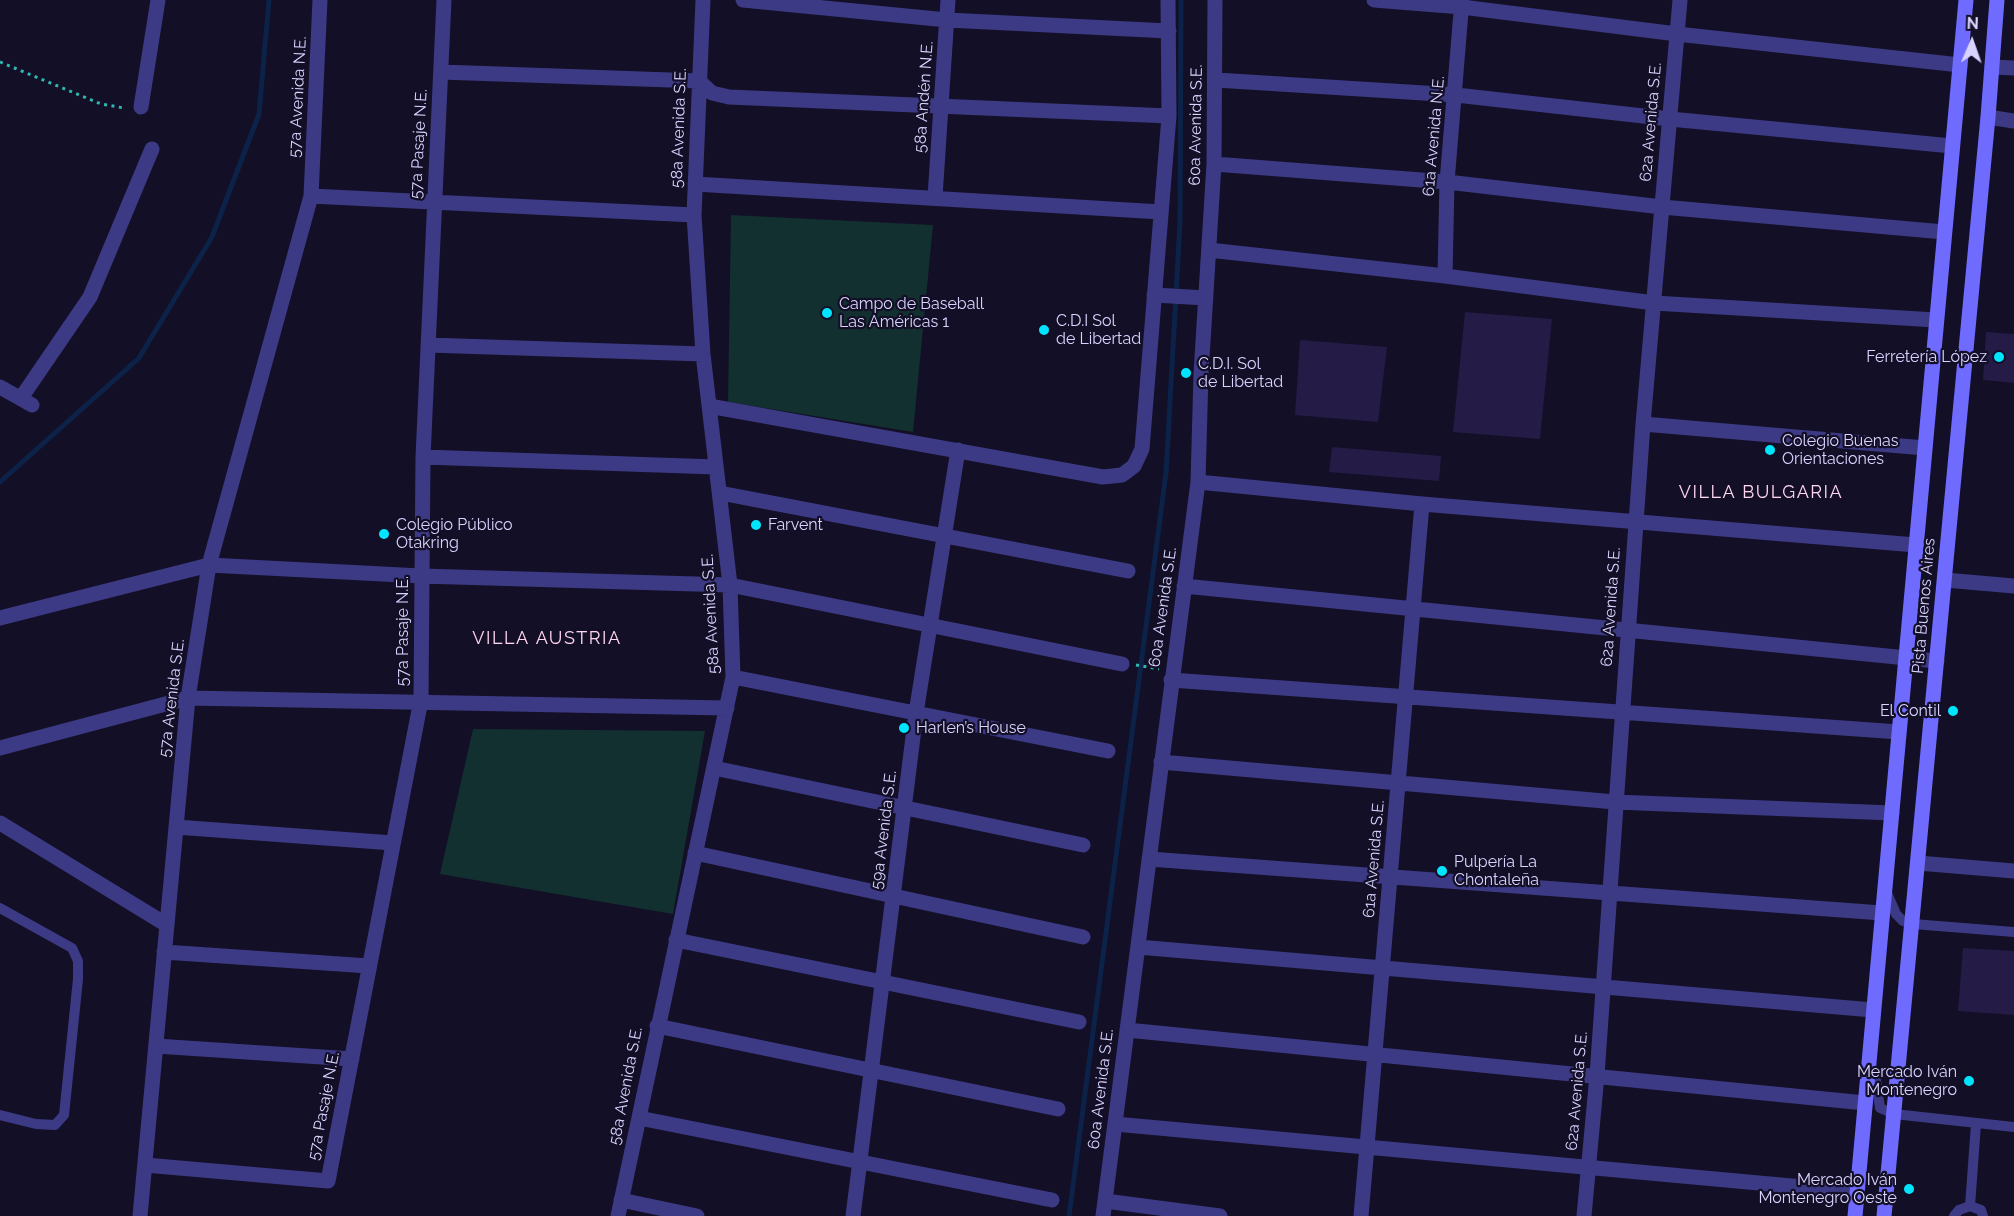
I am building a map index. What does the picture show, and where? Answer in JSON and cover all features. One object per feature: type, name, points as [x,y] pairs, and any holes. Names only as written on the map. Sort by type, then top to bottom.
[{"type":"main road","name":"Pista Buenos Aires","points":[[1855,1216],[1966,0]]},
{"type":"main road","name":"Pista Buenos Aires","points":[[1884,1216],[1945,580],[1997,0]]},
{"type":"street","points":[[141,107],[158,0]]},
{"type":"street","name":"57a Avenida N.E.","points":[[311,196],[320,0]]},
{"type":"street","name":"57a Pasaje N.E.","points":[[145,1165],[328,1181],[421,700],[423,458],[444,0]]},
{"type":"street","name":"58a Avenida S.E.","points":[[618,1216],[733,677],[730,585],[703,354],[694,215],[703,0]]},
{"type":"street","points":[[743,0],[947,20],[1169,31]]},
{"type":"street","name":"58a Andén N.E.","points":[[935,197],[948,0]]},
{"type":"street","points":[[709,406],[1103,477],[1122,475],[1134,466],[1142,449],[1161,296],[1161,212],[1169,116],[1168,0]]},
{"type":"street","name":"60a Avenida S.E.","points":[[1104,1209],[1161,762],[1166,674],[1184,586],[1198,482],[1214,164],[1215,0]]},
{"type":"street","points":[[1374,0],[1462,4],[1677,34],[1960,65]]},
{"type":"street","name":"62a Avenida S.E.","points":[[1584,1216],[1597,1076],[1635,523],[1680,0]]},
{"type":"street","name":"61a Avenida N.E.","points":[[1444,276],[1447,182],[1462,4]]},
{"type":"street","points":[[1992,67],[2014,68]]},
{"type":"street","points":[[441,72],[699,81],[712,93],[729,97],[1169,116]]},
{"type":"street","points":[[1216,81],[1456,95],[1670,119],[1952,146]]},
{"type":"street","points":[[1988,117],[2014,121]]},
{"type":"street","points":[[0,387],[27,401],[90,297],[152,148]]},
{"type":"street","points":[[1214,164],[1447,182],[1662,207],[1944,232]]},
{"type":"street","points":[[694,184],[1161,212]]},
{"type":"street","points":[[311,196],[694,215]]},
{"type":"street","name":"57a Avenida S.E.","points":[[140,1216],[188,698],[209,565],[311,196]]},
{"type":"street","points":[[1209,250],[1444,276],[1654,303],[1936,320]]},
{"type":"street","points":[[1161,296],[1206,298]]},
{"type":"street","points":[[428,345],[703,354]]},
{"type":"street","points":[[1643,424],[1925,448]]},
{"type":"street","name":"59a Avenida S.E.","points":[[853,1216],[916,713],[958,450]]},
{"type":"street","points":[[423,458],[716,467]]},
{"type":"street","points":[[1198,482],[1635,523],[1916,545]]},
{"type":"street","points":[[720,493],[1128,571]]},
{"type":"street","name":"61a Avenida S.E.","points":[[1361,1216],[1422,504]]},
{"type":"street","points":[[0,618],[209,565],[421,576],[730,585],[1122,664]]},
{"type":"street","points":[[1945,580],[2014,586]]},
{"type":"street","points":[[1184,586],[1627,632],[1937,661]]},
{"type":"street","points":[[1166,674],[1405,698],[1899,732]]},
{"type":"street","points":[[733,677],[1108,751]]},
{"type":"street","points":[[0,748],[188,698],[421,700],[728,708]]},
{"type":"street","points":[[1161,762],[1615,802],[1892,813]]},
{"type":"street","points":[[714,768],[1083,845]]},
{"type":"street","points":[[0,823],[167,925]]},
{"type":"street","points":[[176,827],[393,843]]},
{"type":"street","points":[[695,853],[1083,937]]},
{"type":"street","points":[[1149,859],[1882,913]]},
{"type":"street","points":[[1918,863],[2014,871]]},
{"type":"street","points":[[676,940],[1079,1022]]},
{"type":"street","points":[[1138,947],[1874,1010]]},
{"type":"street","points":[[164,952],[369,966]]},
{"type":"street","points":[[657,1026],[1058,1109]]},
{"type":"street","points":[[1127,1030],[1865,1103]]},
{"type":"street","points":[[156,1046],[352,1059]]},
{"type":"street","points":[[639,1118],[1052,1200]]},
{"type":"street","points":[[1115,1124],[1588,1170],[1857,1192]]},
{"type":"street","points":[[621,1200],[697,1216]]},
{"type":"street","points":[[1104,1209],[1220,1216]]},
{"type":"lane","points":[[1885,886],[1896,914],[1903,921],[1913,924],[2014,932]]},
{"type":"lane","points":[[0,908],[72,948],[78,961],[78,980],[63,1115],[55,1125],[36,1124],[0,1115]]},
{"type":"lane","points":[[1868,1073],[1876,1080],[1880,1108],[1894,1114],[2014,1127]]},
{"type":"lane","points":[[1970,1206],[1976,1124]]},
{"type":"lane","points":[[1954,1216],[1959,1210],[1970,1206],[1981,1210],[1983,1216]]},
{"type":"path","points":[[0,62],[101,104],[130,110],[141,107]]},
{"type":"path","points":[[1122,664],[1166,674]]},
{"type":"green space","name":"Campo de Baseball Las Américas 1","points":[[731,215],[933,225],[913,432],[728,402]]},
{"type":"green space","points":[[473,729],[705,731],[673,914],[440,874]]},
{"type":"building","points":[[1465,312],[1552,319],[1540,439],[1453,432]]},
{"type":"building","name":"Ferretería López","points":[[1986,332],[2014,334],[2014,383],[1983,380]]},
{"type":"building","points":[[1300,340],[1387,347],[1378,422],[1295,415]]},
{"type":"building","points":[[1332,447],[1441,456],[1439,481],[1329,472]]},
{"type":"building","points":[[1963,948],[2014,951],[2014,1015],[1958,1011]]},
{"type":"waterway","points":[[0,482],[139,358],[212,237],[259,114],[269,0]]},
{"type":"waterway","points":[[1069,1216],[1166,473],[1180,222],[1181,0]]},
{"type":"place","name":"Campo de Baseball Las Américas 1","points":[[827,313]]},
{"type":"place","name":"C.D.I Sol de Libertad","points":[[1044,330]]},
{"type":"place","name":"Ferretería López","points":[[1999,357]]},
{"type":"place","name":"C.D.I. Sol de Libertad","points":[[1186,373]]},
{"type":"place","name":"Colegio Buenas Orientaciones","points":[[1770,450]]},
{"type":"place","name":"Farvent","points":[[756,525]]},
{"type":"place","name":"Colegio Público Otakring","points":[[384,534]]},
{"type":"place","name":"El Contil","points":[[1953,711]]},
{"type":"place","name":"Harlen’s House","points":[[904,728]]},
{"type":"place","name":"Pulpería La Chontaleña","points":[[1442,871]]},
{"type":"place","name":"Mercado Iván Montenegro","points":[[1969,1081]]},
{"type":"place","name":"Mercado Iván Montenegro Oeste","points":[[1909,1189]]},
{"type":"district","name":"VILLA BULGARIA","points":[[1761,493]]},
{"type":"district","name":"VILLA AUSTRIA","points":[[547,639]]}]
